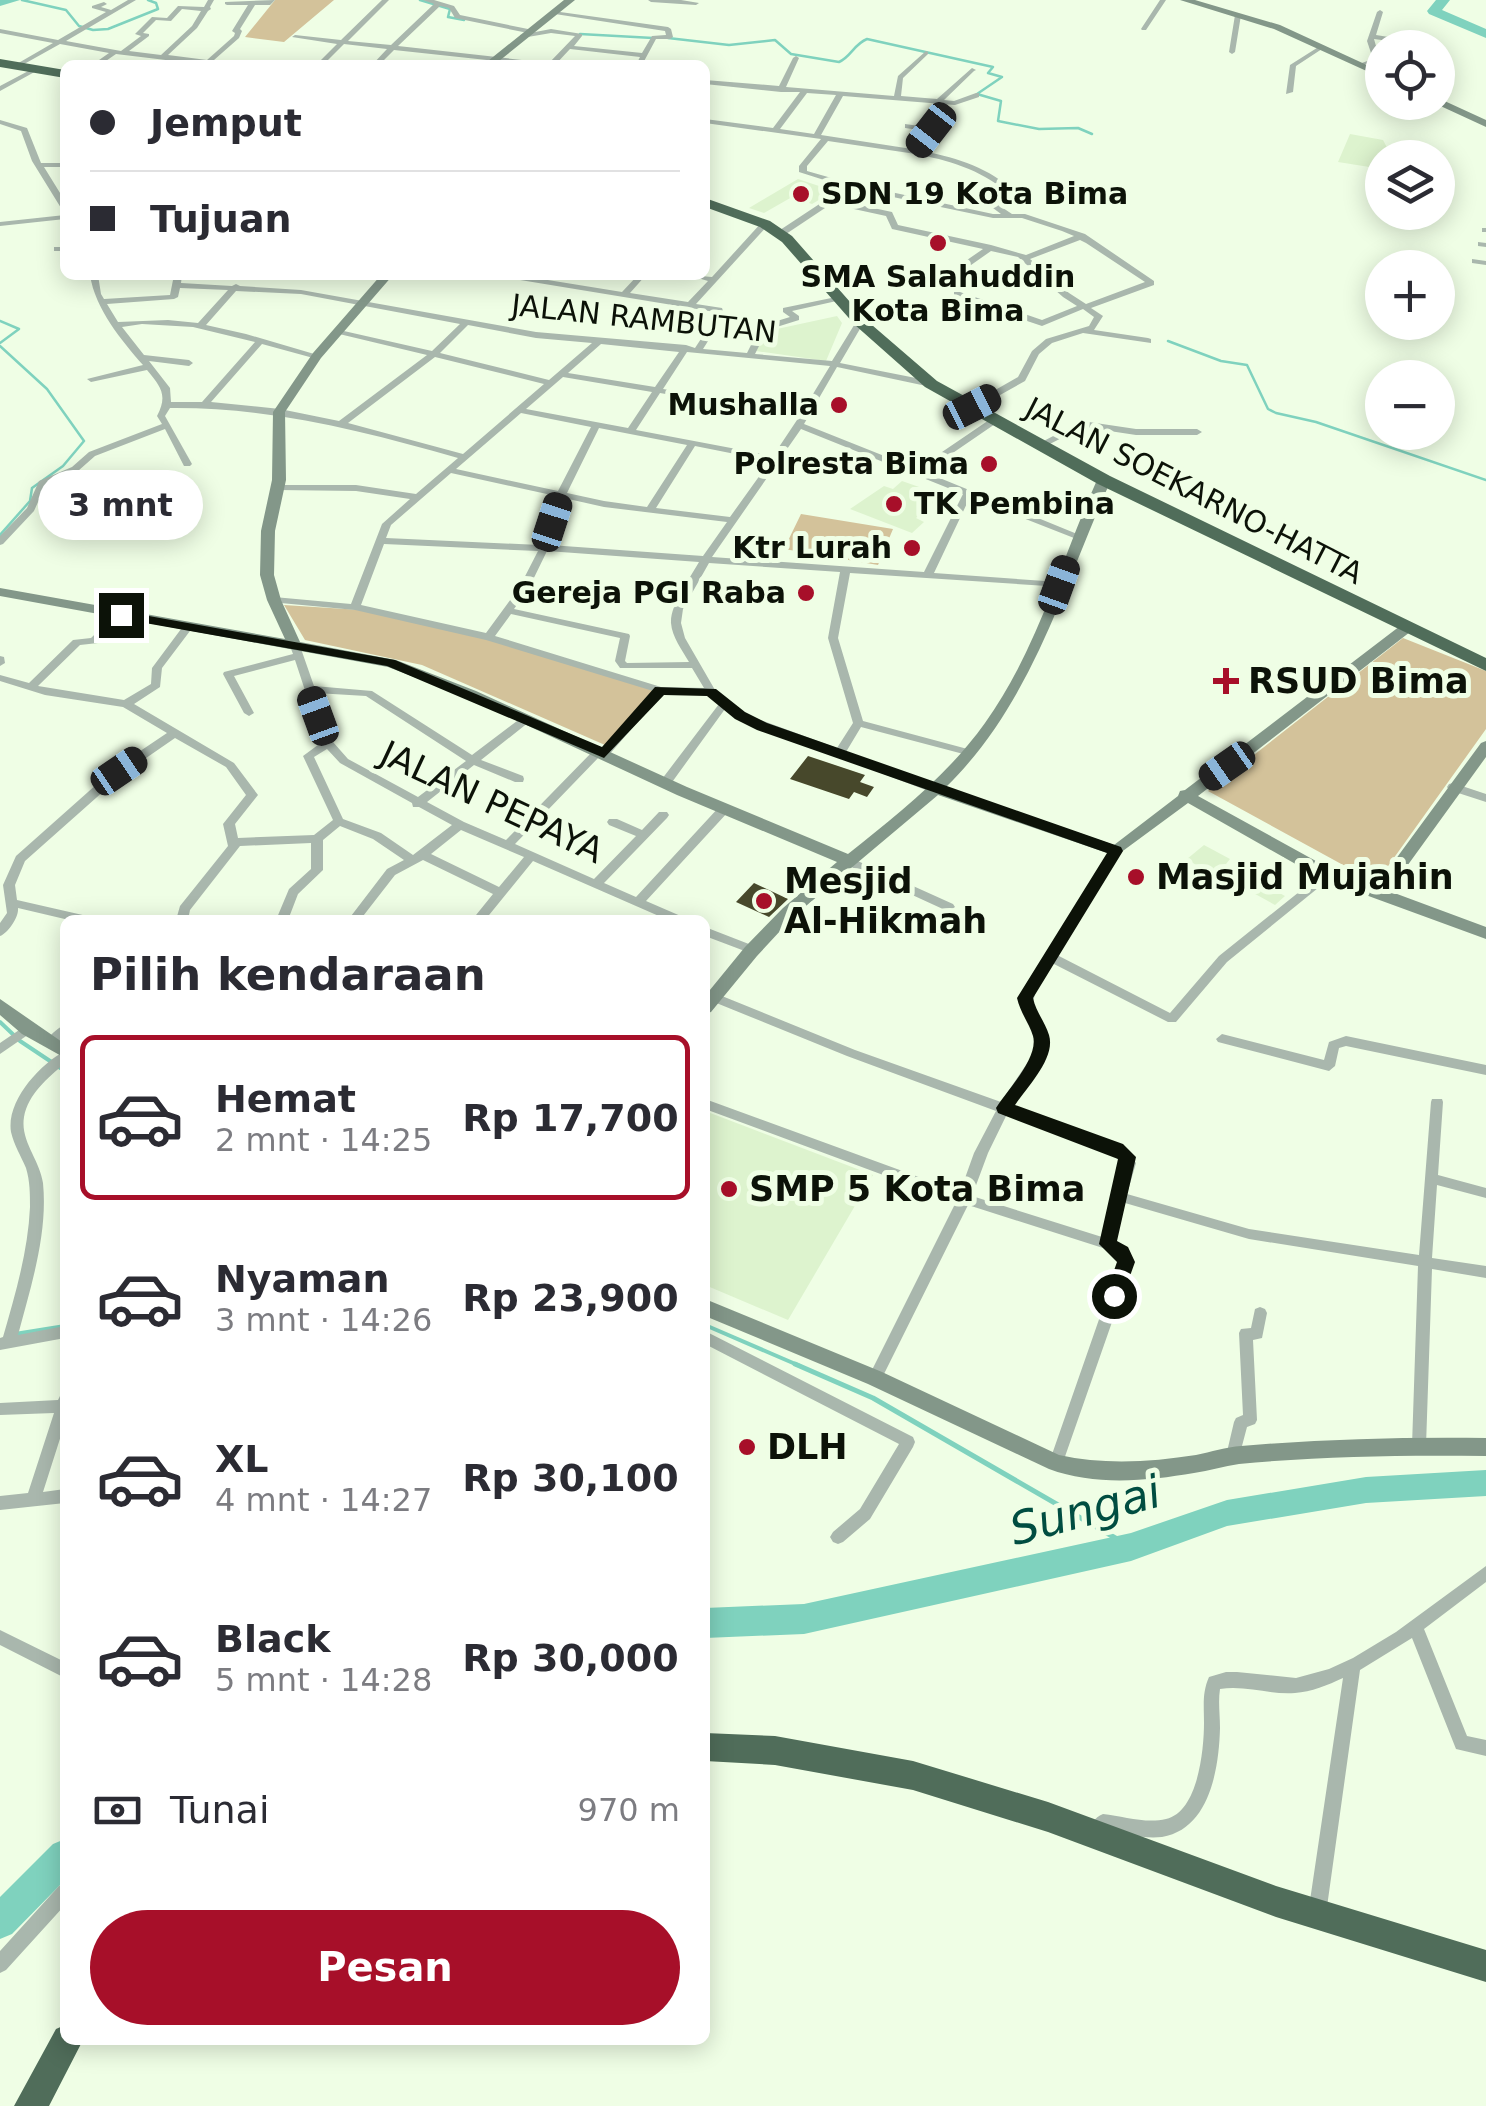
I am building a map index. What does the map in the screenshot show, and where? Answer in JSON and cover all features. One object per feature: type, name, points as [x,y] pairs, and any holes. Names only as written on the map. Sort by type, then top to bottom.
[{"type":"highway","points":[[0,63],[60,73]]},
{"type":"highway","name":"JALAN SOEKARNO-HATTA","points":[[710,204],[772,229],[860,322],[931,384],[1104,480],[1486,665]]},
{"type":"highway","points":[[710,1747],[838,1757],[1001,1802],[1318,1914],[1486,1966]]},
{"type":"highway","points":[[30,2106],[64,2045]]},
{"type":"street","points":[[17,66],[106,8],[132,0]]},
{"type":"street","points":[[227,3],[270,4],[272,0]]},
{"type":"street","points":[[324,60],[386,0]]},
{"type":"street","points":[[426,0],[453,8],[457,17],[525,33],[579,34],[556,60]]},
{"type":"street","points":[[493,60],[570,0]]},
{"type":"street","points":[[651,0],[696,3]]},
{"type":"street","points":[[1144,29],[1163,0]]},
{"type":"street","points":[[1184,0],[1277,26],[1365,67]]},
{"type":"street","points":[[161,58],[190,32],[209,4]]},
{"type":"street","points":[[105,60],[147,35],[138,34],[154,18],[169,20],[180,7],[209,4]]},
{"type":"street","points":[[211,60],[237,37],[239,31],[235,31],[254,4]]},
{"type":"street","points":[[380,60],[438,4]]},
{"type":"street","points":[[90,6],[106,8]]},
{"type":"street","points":[[556,12],[668,29],[670,37],[653,38],[641,60]]},
{"type":"street","points":[[1372,30],[1380,12]]},
{"type":"street","points":[[1232,52],[1238,15]]},
{"type":"street","points":[[0,31],[176,60]]},
{"type":"street","points":[[295,37],[477,60]]},
{"type":"street","points":[[1289,92],[1292,65],[1322,47]]},
{"type":"street","points":[[568,48],[643,55]]},
{"type":"street","points":[[897,97],[900,77],[926,53]]},
{"type":"street","points":[[781,90],[796,58]]},
{"type":"street","points":[[1361,65],[1365,64]]},
{"type":"street","points":[[0,89],[36,69]]},
{"type":"street","points":[[939,100],[972,70]]},
{"type":"street","points":[[710,82],[955,103],[976,95]]},
{"type":"street","points":[[775,131],[804,92]]},
{"type":"street","points":[[840,95],[803,172],[976,212],[1030,218],[1082,236],[1151,285],[1043,323],[958,294]]},
{"type":"street","points":[[1455,109],[1486,124]]},
{"type":"street","points":[[710,121],[913,153],[968,166],[996,179],[1006,192],[993,205],[1010,216]]},
{"type":"street","points":[[0,122],[24,130],[32,157],[41,165],[60,199]]},
{"type":"street","points":[[908,126],[931,130],[913,153]]},
{"type":"street","points":[[41,165],[60,164]]},
{"type":"street","points":[[690,305],[712,280],[772,229],[830,201],[848,184]]},
{"type":"street","points":[[830,201],[888,214],[895,228],[1026,258],[1100,318],[1084,331],[1050,341],[1034,353],[1022,380],[972,407]]},
{"type":"street","points":[[0,224],[60,218]]},
{"type":"street","points":[[1026,258],[1082,236]]},
{"type":"street","points":[[941,282],[991,247]]},
{"type":"street","points":[[96,280],[116,325],[166,388],[167,404],[160,416],[187,464]]},
{"type":"street","points":[[103,302],[174,297],[178,280]]},
{"type":"street","name":"JALAN RAMBUTAN","points":[[178,280],[364,304],[464,324],[598,342],[834,364],[931,384]]},
{"type":"street","points":[[200,325],[238,280]]},
{"type":"street","points":[[383,280],[317,356],[279,412],[278,486],[266,553],[274,600],[328,743],[308,756],[340,820],[500,894]]},
{"type":"street","points":[[549,280],[718,309],[720,316],[698,349]]},
{"type":"street","name":"JALAN RAMBUTAN","points":[[626,294],[638,280]]},
{"type":"street","points":[[720,316],[764,328],[796,318],[786,310],[838,298]]},
{"type":"street","points":[[860,322],[802,420],[706,560],[678,609],[680,638],[711,692],[762,726],[1116,851]]},
{"type":"street","points":[[340,425],[434,354],[464,324]]},
{"type":"street","points":[[116,325],[200,325],[317,356]]},
{"type":"street","points":[[750,354],[764,328]]},
{"type":"street","points":[[338,331],[551,383]]},
{"type":"street","points":[[1084,331],[1148,341]]},
{"type":"street","points":[[206,403],[260,342]]},
{"type":"street","points":[[355,606],[387,524],[598,342]]},
{"type":"street","points":[[630,432],[686,348]]},
{"type":"street","points":[[140,358],[189,362]]},
{"type":"street","points":[[90,379],[147,367]]},
{"type":"street","points":[[560,374],[661,390],[802,420],[917,474],[1077,536]]},
{"type":"street","points":[[167,404],[206,403],[279,412],[464,456]]},
{"type":"street","points":[[519,410],[775,459]]},
{"type":"street","points":[[917,474],[995,420]]},
{"type":"street","points":[[1041,445],[1082,424],[1136,432],[1197,432]]},
{"type":"street","points":[[0,542],[31,509],[38,490],[48,479],[75,469],[92,454],[167,425]]},
{"type":"street","points":[[489,637],[524,588],[544,548],[560,496],[596,426]]},
{"type":"street","points":[[650,510],[690,445]]},
{"type":"street","points":[[448,470],[560,496],[733,520]]},
{"type":"street","points":[[710,1001],[750,950],[802,900],[935,789],[996,719],[1040,633],[1077,536],[1104,480]]},
{"type":"street","points":[[278,486],[366,489],[416,498]]},
{"type":"street","points":[[38,490],[144,508]]},
{"type":"street","points":[[928,575],[966,494]]},
{"type":"street","points":[[382,541],[544,548],[1059,585]]},
{"type":"street","points":[[839,754],[858,723],[834,638],[846,569]]},
{"type":"street","points":[[0,592],[296,651],[404,667],[949,907]]},
{"type":"street","points":[[274,600],[355,606],[489,637],[660,690],[711,692]]},
{"type":"street","points":[[507,610],[625,636],[620,662],[624,666],[694,665]]},
{"type":"street","points":[[31,686],[77,642],[94,641],[121,615]]},
{"type":"street","points":[[1,678],[113,705],[126,704],[156,685],[157,668],[188,628]]},
{"type":"street","points":[[875,1378],[964,1199],[1004,1108],[1042,1050],[1040,1034],[1025,998],[1116,851],[1406,629]]},
{"type":"street","points":[[248,714],[228,674],[296,651]]},
{"type":"street","points":[[308,689],[368,694],[472,760],[519,780]]},
{"type":"street","points":[[508,845],[660,690]]},
{"type":"street","points":[[126,704],[230,765],[251,790],[252,799],[228,824],[235,842]]},
{"type":"street","points":[[666,782],[724,704]]},
{"type":"street","points":[[417,804],[525,720]]},
{"type":"street","points":[[858,723],[970,753]]},
{"type":"street","points":[[0,932],[13,913],[9,884],[20,859],[119,771],[176,734]]},
{"type":"street","name":"JALAN PEPAYA","points":[[328,743],[344,761],[417,804],[669,915]]},
{"type":"street","points":[[1378,895],[1452,787],[1486,746]]},
{"type":"street","points":[[1452,787],[1486,798]]},
{"type":"street","points":[[1185,795],[1328,875],[1486,933]]},
{"type":"street","points":[[640,900],[724,809]]},
{"type":"street","points":[[598,882],[662,815]]},
{"type":"street","points":[[235,842],[317,839],[340,820]]},
{"type":"street","points":[[614,822],[644,835]]},
{"type":"street","points":[[358,915],[391,872],[460,825]]},
{"type":"street","points":[[284,915],[293,892],[318,870],[317,839]]},
{"type":"street","points":[[183,915],[235,842]]},
{"type":"street","points":[[482,915],[532,855]]},
{"type":"street","points":[[1050,957],[1172,1019],[1223,959],[1328,875]]},
{"type":"street","points":[[14,903],[66,915]]},
{"type":"street","points":[[710,933],[750,950]]},
{"type":"street","points":[[710,1002],[1117,1149],[1128,1157],[1108,1244]]},
{"type":"street","points":[[0,1005],[28,1030],[60,1047]]},
{"type":"street","points":[[0,1049],[28,1030]]},
{"type":"street","points":[[1222,1040],[1329,1066],[1334,1045],[1346,1040],[1486,1070]]},
{"type":"street","points":[[60,1051],[18,1115],[20,1140],[36,1181],[32,1248],[4,1344],[60,1333]]},
{"type":"street","points":[[1419,1446],[1424,1262],[1437,1102]]},
{"type":"street","points":[[710,1106],[1122,1252],[1126,1262],[1056,1463]]},
{"type":"street","points":[[1431,1178],[1486,1193]]},
{"type":"street","points":[[1121,1197],[1249,1234],[1486,1272]]},
{"type":"street","points":[[710,1308],[875,1378],[1056,1463],[1081,1470],[1116,1472],[1234,1456],[1419,1446],[1486,1447]]},
{"type":"street","points":[[1234,1456],[1241,1422],[1250,1420],[1246,1333],[1257,1334],[1260,1312]]},
{"type":"street","points":[[710,1340],[908,1442],[865,1514],[838,1537]]},
{"type":"street","points":[[0,1409],[60,1402]]},
{"type":"street","points":[[34,1498],[60,1415]]},
{"type":"street","points":[[0,1503],[60,1496]]},
{"type":"street","points":[[1096,1834],[1103,1822],[1164,1828],[1179,1822],[1192,1810],[1206,1779],[1212,1725],[1210,1691],[1215,1682],[1227,1678],[1305,1684],[1385,1648],[1486,1573]]},
{"type":"street","points":[[1414,1626],[1462,1743],[1486,1748]]},
{"type":"street","points":[[2,1642],[60,1668]]},
{"type":"street","points":[[1318,1914],[1353,1664]]},
{"type":"street","points":[[0,1964],[60,1898]]},
{"type":"shaded area","points":[[275,0],[334,0],[284,42],[245,37]]},
{"type":"shaded area","points":[[1350,134],[1383,140],[1365,140],[1365,166],[1338,162]]},
{"type":"shaded area","name":"SDN 19 Kota Bima","points":[[798,179],[834,191],[812,204],[792,197],[764,213],[749,208]]},
{"type":"shaded area","points":[[837,316],[842,323],[826,361],[756,351],[763,332]]},
{"type":"shaded area","name":"TK Pembina","points":[[902,481],[942,495],[916,518],[924,522],[912,533],[850,509],[884,486],[893,489]]},
{"type":"shaded area","points":[[801,514],[893,529],[878,565],[784,549]]},
{"type":"shaded area","points":[[284,605],[361,610],[496,641],[655,691],[605,745],[422,665],[305,640]]},
{"type":"shaded area","points":[[1403,638],[1486,671],[1486,729],[1376,883],[1208,791]]},
{"type":"shaded area","points":[[1204,845],[1230,859],[1226,864],[1285,896],[1275,905],[1217,873],[1198,891],[1182,882],[1199,867],[1187,859]]},
{"type":"shaded area","name":"SMP 5 Kota Bima","points":[[710,1113],[873,1175],[788,1320],[710,1287]]},
{"type":"building","points":[[808,756],[865,775],[860,782],[874,787],[867,797],[854,792],[849,799],[790,779]]},
{"type":"building","name":"Mesjid Al-Hikmah","points":[[754,883],[788,899],[769,917],[736,902]]},
{"type":"waterway","points":[[0,2],[13,0]]},
{"type":"waterway","points":[[22,0],[66,10],[79,26],[93,30],[108,29],[158,9],[156,3],[148,0]]},
{"type":"waterway","points":[[420,0],[450,9],[448,17],[464,20]]},
{"type":"waterway","points":[[1443,0],[1434,11],[1486,34]]},
{"type":"waterway","points":[[580,34],[653,38]]},
{"type":"waterway","points":[[668,38],[729,45],[775,40],[791,54],[839,62],[867,39],[993,67],[988,73],[1002,77],[977,94],[1001,101],[998,121],[1039,129],[1078,128],[1092,134]]},
{"type":"waterway","points":[[0,321],[19,329],[0,343]]},
{"type":"waterway","points":[[1168,341],[1221,361],[1247,365],[1268,409],[1276,413],[1316,422],[1486,480]]},
{"type":"waterway","points":[[0,346],[47,389],[84,441],[63,466],[32,488],[30,501],[0,535]]},
{"type":"waterway","points":[[0,1022],[20,1041],[60,1068]]},
{"type":"waterway","points":[[15,1334],[60,1327]]},
{"type":"waterway","points":[[710,1327],[800,1366]]},
{"type":"waterway","points":[[795,1364],[873,1398],[1131,1547]]},
{"type":"waterway","name":"Sungai","points":[[710,1623],[804,1619],[1131,1547],[1227,1513],[1366,1490],[1486,1483]]},
{"type":"waterway","name":"Sungai","points":[[0,1922],[60,1861]]},
{"type":"place","name":"SDN 19 Kota Bima","points":[[801,194]]},
{"type":"place","name":"SMA Salahuddin Kota Bima","points":[[938,243]]},
{"type":"place","name":"Mushalla","points":[[839,405]]},
{"type":"place","name":"Polresta Bima","points":[[989,464]]},
{"type":"place","name":"TK Pembina","points":[[894,504]]},
{"type":"place","name":"Ktr Lurah","points":[[912,548]]},
{"type":"place","name":"Gereja PGI Raba","points":[[806,593]]},
{"type":"place","name":"RSUD Bima","points":[[1226,681]]},
{"type":"place","name":"Masjid Mujahin","points":[[1136,877]]},
{"type":"place","name":"Mesjid Al-Hikmah","points":[[764,901]]},
{"type":"place","name":"SMP 5 Kota Bima","points":[[729,1189]]},
{"type":"place","name":"DLH","points":[[747,1447]]},
{"type":"route","points":[[121,615],[391,663],[604,754],[660,690],[711,692],[740,716],[762,726],[1116,851],[1030,986],[1026,1006],[1040,1034],[1042,1050],[1004,1108],[1117,1149],[1128,1157],[1108,1244],[1122,1252],[1126,1262],[1114,1296]]}]
